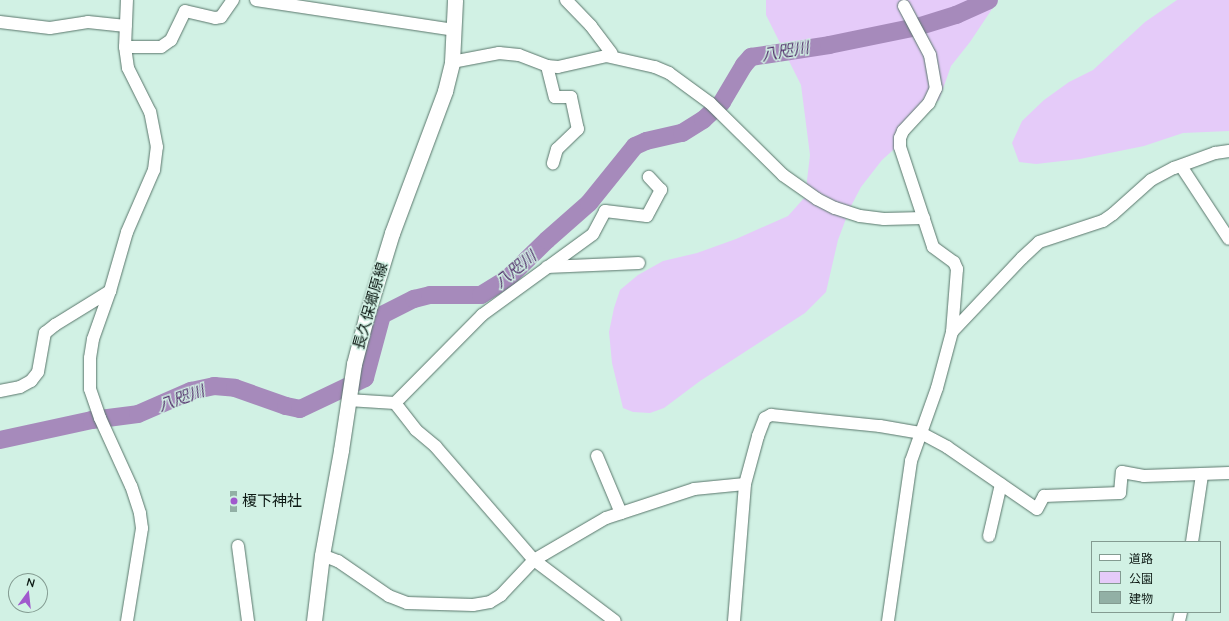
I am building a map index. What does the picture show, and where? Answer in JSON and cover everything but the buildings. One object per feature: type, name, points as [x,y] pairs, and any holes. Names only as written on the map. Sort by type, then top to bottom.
[{"type":"main road","name":"長久保郷原線","points":[[314,621],[322,555],[341,450],[354,364],[366,318],[392,233],[445,91],[452,62],[455,0]]},
{"type":"street","points":[[127,0],[125,47],[128,68],[150,112],[157,147],[154,170],[127,232],[110,291],[93,339],[90,358],[90,389],[100,418],[131,486],[140,513],[142,528],[127,621]]},
{"type":"street","points":[[125,47],[161,47],[171,40],[185,11],[215,18],[220,17],[233,0]]},
{"type":"street","points":[[256,0],[454,30]]},
{"type":"street","points":[[566,0],[591,26],[611,52]]},
{"type":"street","points":[[888,621],[911,461],[937,388],[952,332],[957,269],[954,262],[933,247],[900,147],[900,138],[903,131],[929,103],[936,88],[930,55],[904,6]]},
{"type":"street","points":[[0,22],[50,28],[88,22],[126,26]]},
{"type":"street","points":[[452,62],[500,53],[519,55],[547,66],[558,67],[606,56],[633,61],[669,73],[710,102],[783,174],[817,199],[834,208],[860,216],[884,219],[924,218]]},
{"type":"street","points":[[547,66],[555,97],[571,97],[578,129],[556,149],[553,163]]},
{"type":"street","points":[[952,332],[1039,242],[1103,221],[1113,214],[1150,180],[1215,153],[1229,151]]},
{"type":"street","points":[[1181,166],[1229,239]]},
{"type":"street","points":[[395,403],[482,315],[593,234],[605,210],[647,216],[661,190],[649,177]]},
{"type":"street","points":[[547,267],[639,264]]},
{"type":"street","points":[[0,391],[20,387],[31,381],[38,372],[45,333],[55,325],[110,291]]},
{"type":"street","points":[[348,400],[395,403],[416,430],[436,447],[534,560],[615,621]]},
{"type":"street","points":[[734,621],[745,484],[758,436],[765,418],[770,415],[880,426],[921,433],[947,447],[1037,509],[1044,496],[1120,493],[1122,472],[1144,476],[1229,473]]},
{"type":"street","points":[[597,456],[620,513]]},
{"type":"street","points":[[1192,541],[1202,474]]},
{"type":"street","points":[[322,555],[338,561],[389,596],[407,603],[473,605],[490,602],[502,595],[534,560],[606,518],[694,489],[745,484]]},
{"type":"street","points":[[989,536],[1001,484]]},
{"type":"street","points":[[238,546],[248,621]]},
{"type":"green space","points":[[766,0],[998,0],[970,42],[951,66],[939,100],[920,113],[901,143],[882,160],[861,187],[850,208],[838,240],[826,292],[805,313],[700,381],[664,408],[650,413],[633,412],[623,408],[612,363],[609,332],[614,308],[620,290],[638,275],[663,261],[697,253],[736,239],[788,216],[805,197],[810,155],[801,85],[766,15]]},
{"type":"green space","points":[[1177,0],[1229,0],[1229,131],[1183,133],[1144,146],[1080,159],[1036,164],[1019,162],[1012,143],[1022,121],[1044,100],[1069,82],[1093,70],[1145,22]]},
{"type":"waterway","name":"八咫川","points":[[0,440],[92,420],[138,414],[191,391],[214,386],[235,388],[286,406],[300,409],[365,378],[382,315],[414,299],[430,295],[481,295],[507,279],[547,240],[589,203],[635,146],[646,141],[682,133],[703,120],[722,102],[744,65],[751,57],[829,45],[917,27],[956,15],[989,0]]},
{"type":"place","name":"榎下神社","points":[[234,501]]}]
